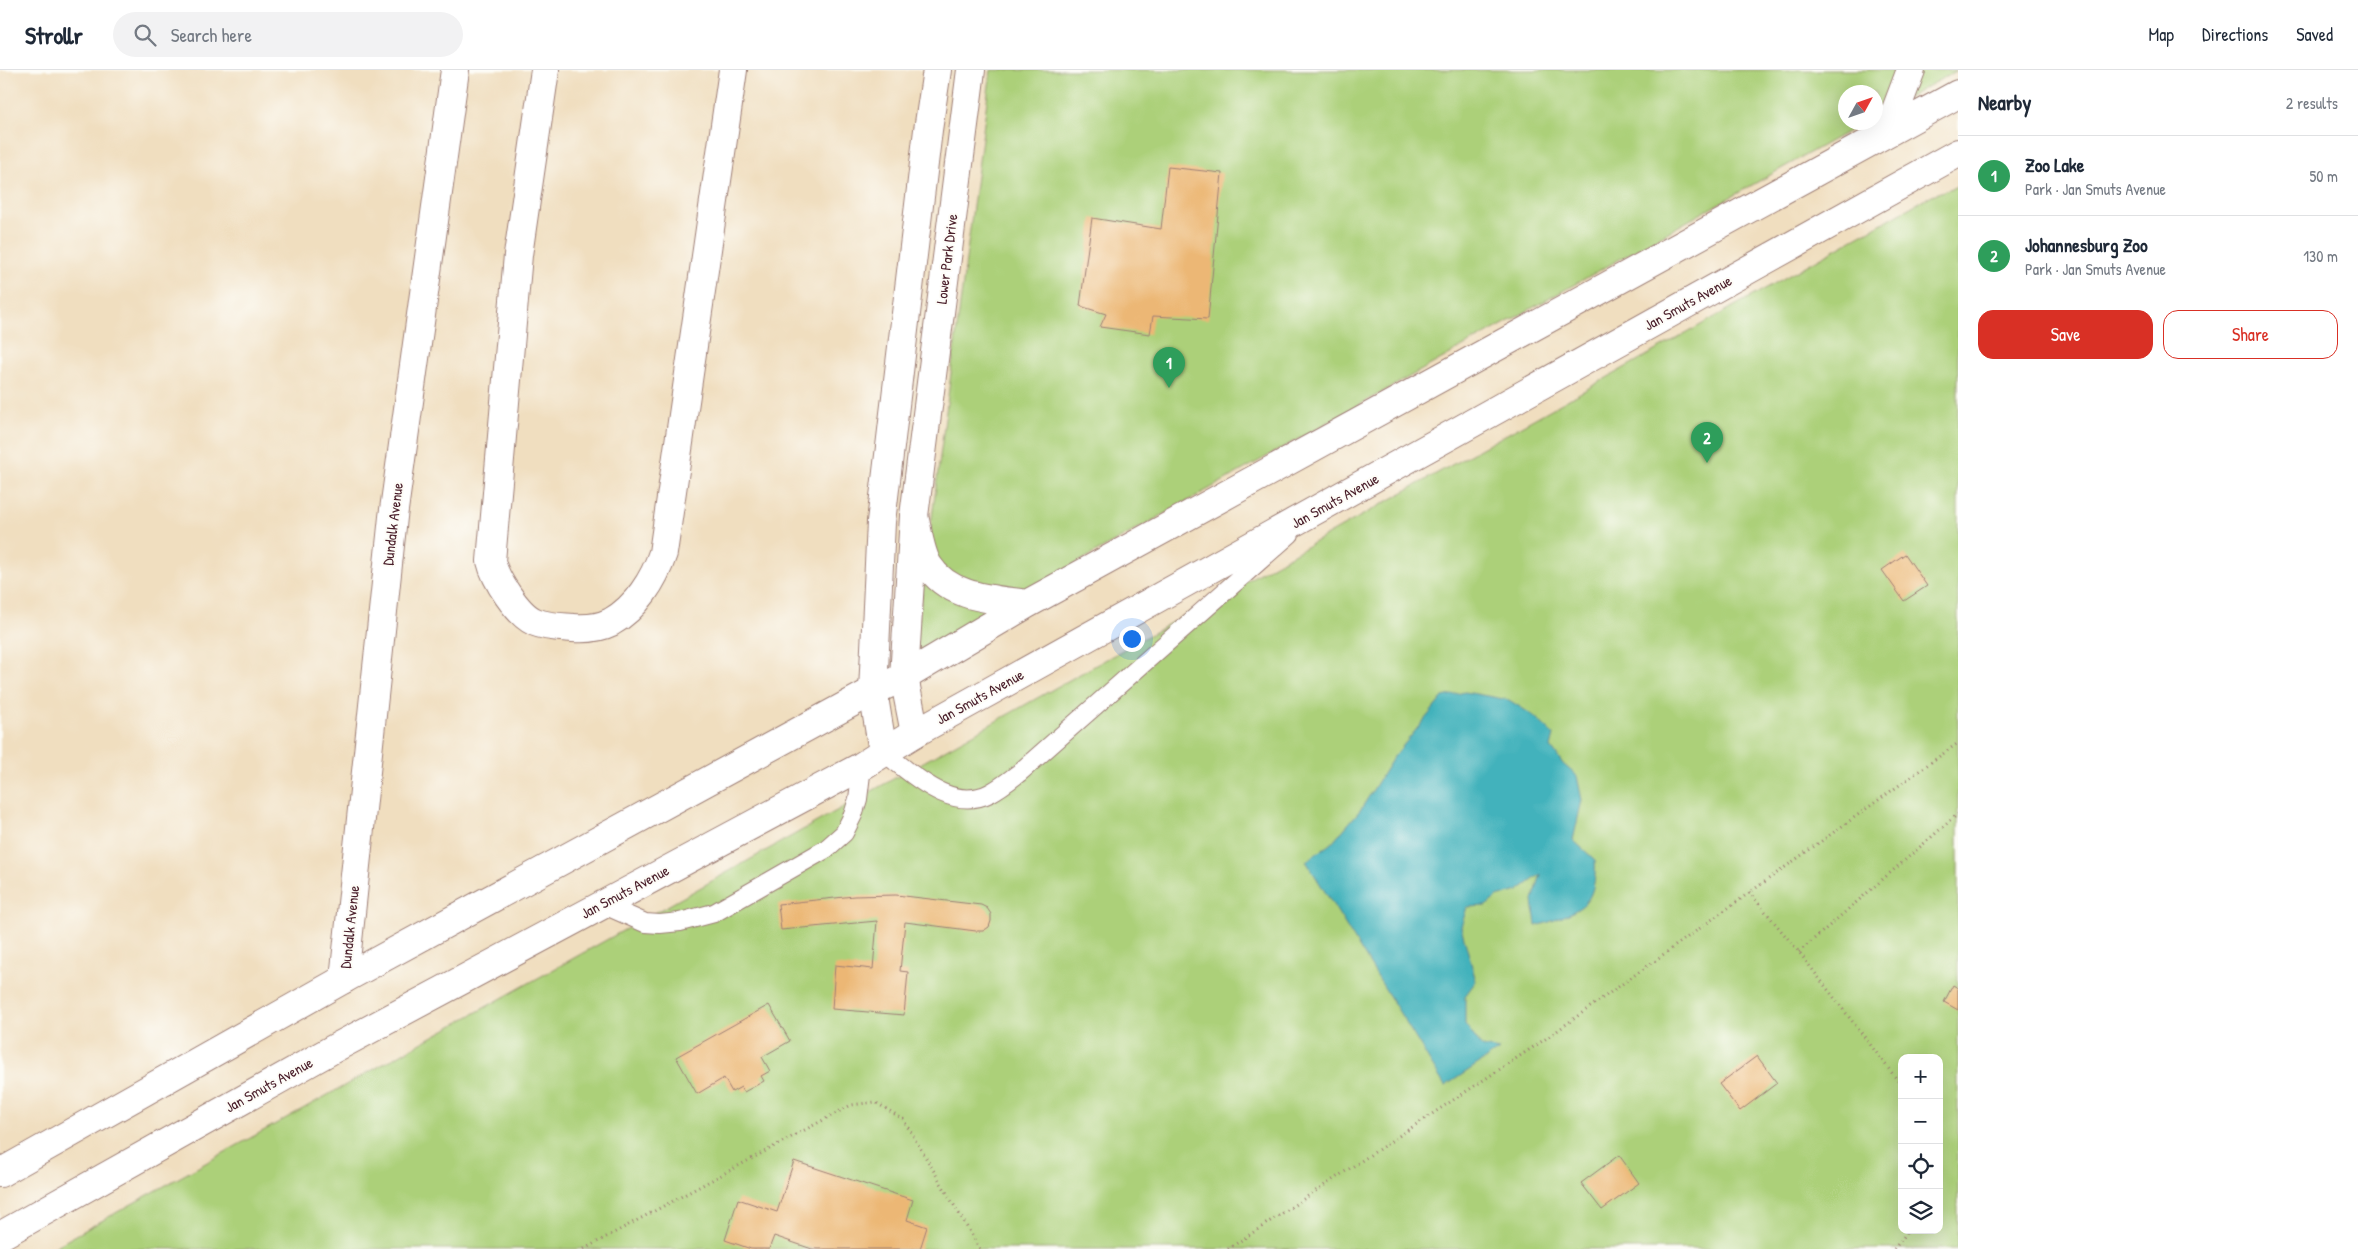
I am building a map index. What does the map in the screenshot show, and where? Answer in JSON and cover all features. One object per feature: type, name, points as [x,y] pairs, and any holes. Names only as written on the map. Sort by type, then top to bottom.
[{"type":"main road","name":"Dundalk Avenue","points":[[344,979],[393,517],[455,70]]},
{"type":"main road","points":[[545,70],[518,255],[491,561],[493,570],[505,591],[521,612],[534,622],[550,626],[579,628],[597,627],[622,614],[647,586],[657,570],[663,553],[733,70]]},
{"type":"main road","points":[[873,759],[873,691],[881,522],[928,130],[938,70]]},
{"type":"main road","name":"Lower Park Drive","points":[[915,733],[904,677],[914,516],[971,70]]},
{"type":"main road","points":[[1888,131],[1911,70]]},
{"type":"main road","points":[[0,1173],[344,979],[873,691],[904,677],[1027,604],[1958,94]]},
{"type":"main road","name":"Jan Smuts Avenue","points":[[0,1236],[335,1048],[873,759],[915,733],[1958,153]]},
{"type":"main road","points":[[889,446],[924,449]]},
{"type":"main road","points":[[914,516],[928,564],[948,585],[974,597],[1027,604]]},
{"type":"lane","points":[[602,904],[645,923],[680,922],[714,913],[826,849],[844,833],[854,815],[873,759],[921,780],[948,796],[968,800],[990,794],[1019,773],[1317,511]]},
{"type":"path","points":[[1228,1249],[1547,1038],[1958,743]]},
{"type":"path","points":[[1799,952],[1958,814]]},
{"type":"path","points":[[1749,892],[1799,952],[1898,1081]]},
{"type":"path","points":[[584,1249],[851,1105],[875,1102],[903,1119],[980,1249]]},
{"type":"path","points":[[1894,1249],[1906,1234]]},
{"type":"green space","points":[[991,70],[1957,70],[1883,112],[1883,85],[1838,85],[1838,130],[1850,130],[914,654]]},
{"type":"green space","points":[[1958,186],[1958,1249],[51,1249],[662,909],[1932,195]]},
{"type":"water","points":[[1465,692],[1509,700],[1534,716],[1554,735],[1551,747],[1563,764],[1577,776],[1582,800],[1573,840],[1595,860],[1595,870],[1593,887],[1586,902],[1570,913],[1542,925],[1536,926],[1533,900],[1541,874],[1518,891],[1497,897],[1486,906],[1467,907],[1461,927],[1476,981],[1465,996],[1465,1024],[1482,1047],[1499,1050],[1445,1086],[1306,861],[1333,842],[1361,809],[1393,758],[1443,697]]},
{"type":"building","points":[[1168,167],[1222,173],[1208,319],[1153,316],[1150,334],[1100,327],[1106,314],[1080,306],[1092,218],[1161,229]]},
{"type":"building","points":[[1905,554],[1927,586],[1904,601],[1882,570]]},
{"type":"building","points":[[896,895],[981,905],[987,908],[991,914],[991,921],[989,927],[983,931],[905,922],[900,971],[908,972],[904,1015],[832,1009],[835,965],[873,969],[877,921],[781,930],[778,904],[854,896]]},
{"type":"building","points":[[1953,985],[1958,988],[1958,1010],[1944,1002]]},
{"type":"building","points":[[769,1005],[790,1041],[762,1057],[770,1071],[761,1076],[764,1081],[744,1092],[741,1087],[732,1092],[724,1078],[697,1094],[676,1057]]},
{"type":"building","points":[[1757,1056],[1777,1083],[1740,1111],[1719,1084]]},
{"type":"building","points":[[1619,1155],[1639,1183],[1602,1210],[1581,1183]]},
{"type":"building","points":[[794,1161],[913,1200],[907,1220],[927,1227],[920,1249],[812,1249],[774,1236],[769,1249],[751,1249],[725,1240],[738,1199],[777,1212]]},
{"type":"place","name":"Zoo Lake","points":[[1169,388]]},
{"type":"place","name":"Johannesburg Zoo","points":[[1707,463]]}]
